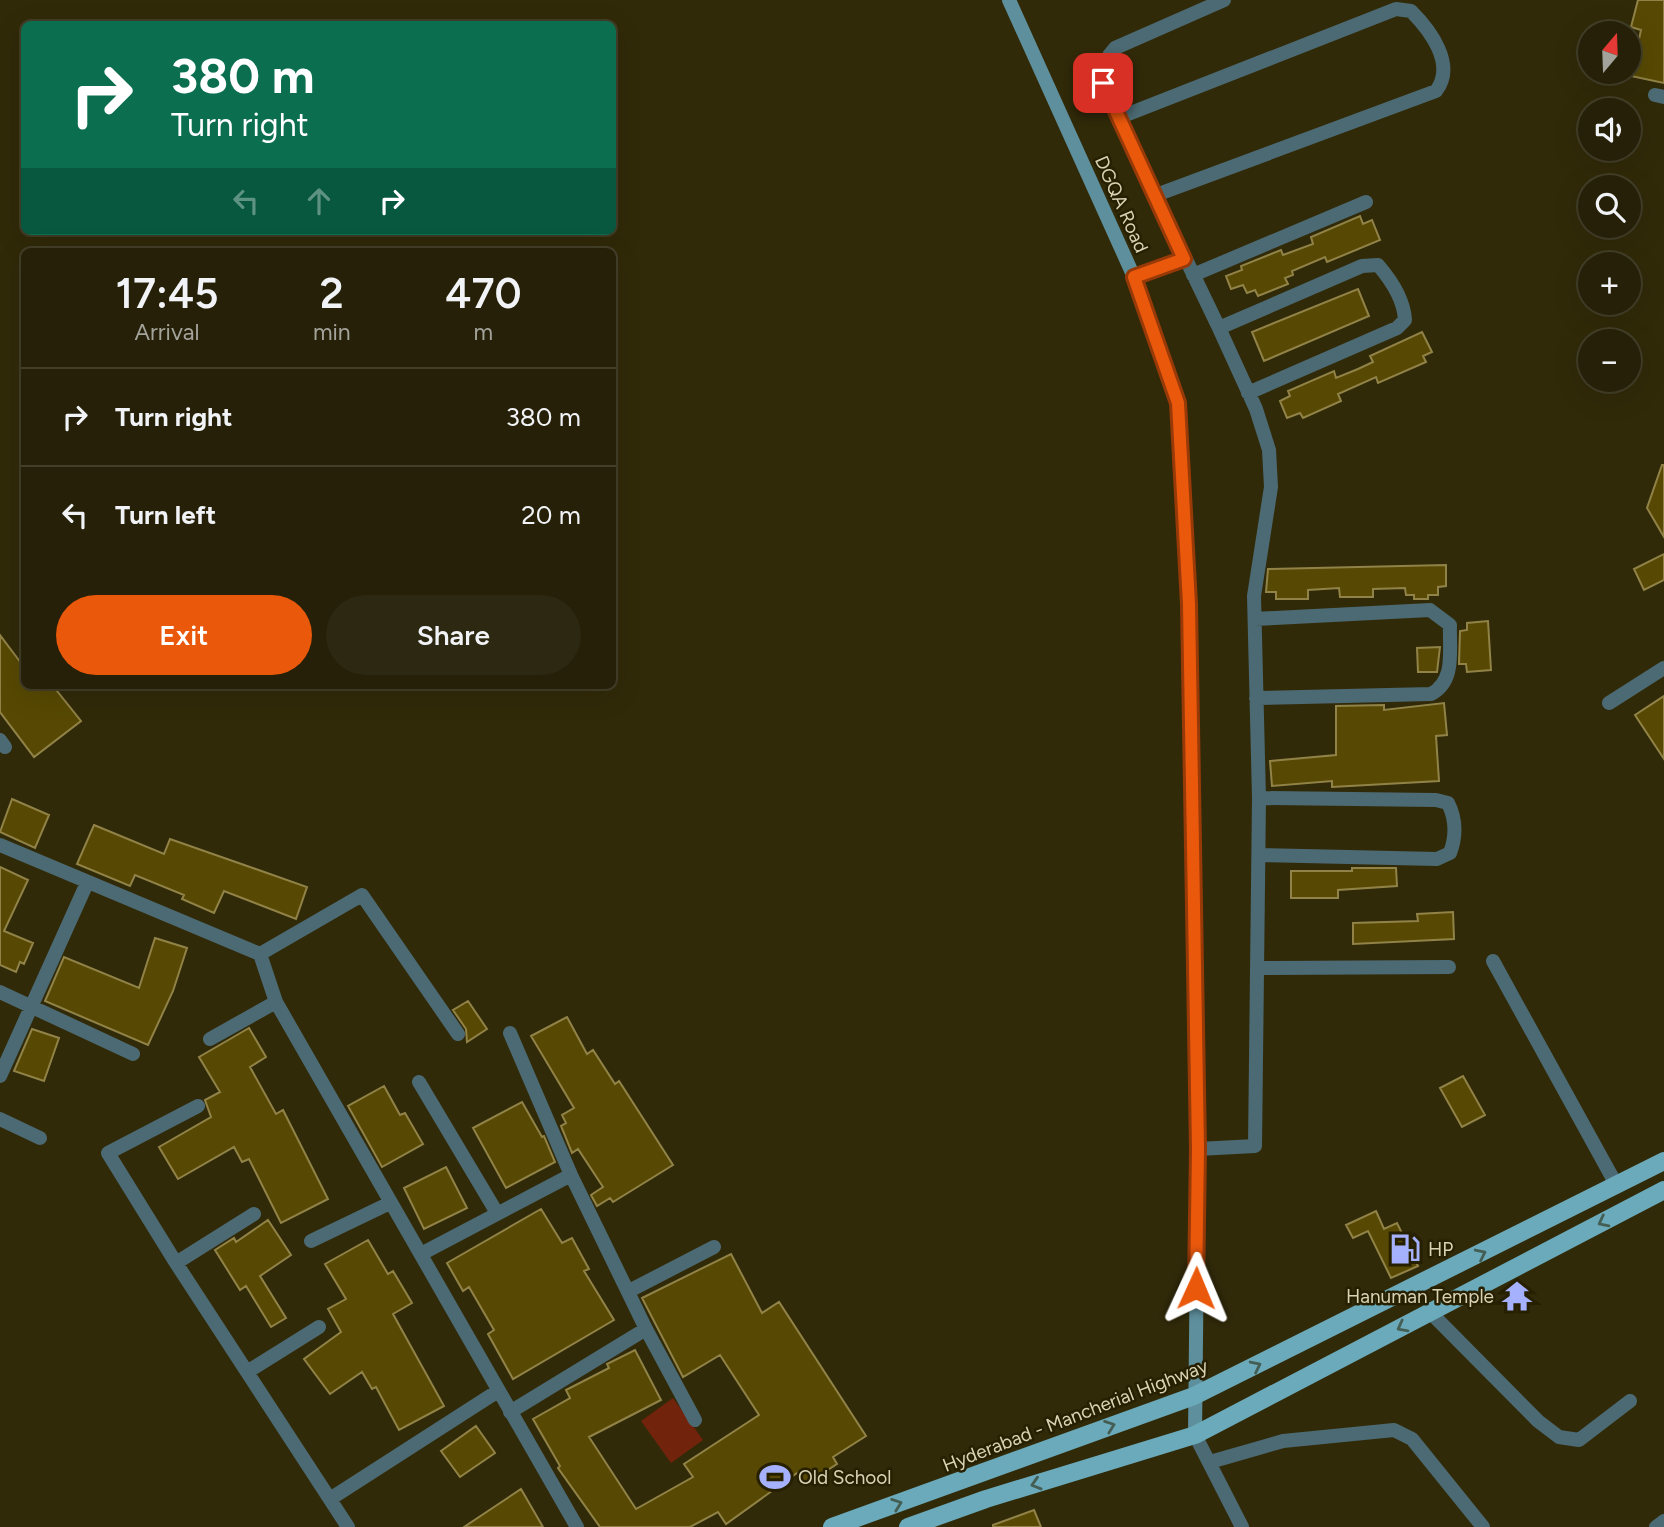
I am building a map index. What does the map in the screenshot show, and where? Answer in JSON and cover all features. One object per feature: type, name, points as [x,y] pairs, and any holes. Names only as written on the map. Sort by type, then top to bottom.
[{"type":"main road","name":"DGQA Road","points":[[1009,0],[1134,277],[1178,403],[1189,604],[1198,1149],[1195,1435]]},
{"type":"main road","name":"Hyderabad - Mancherial Highway","points":[[832,1527],[1194,1396],[1617,1186],[1664,1160]]},
{"type":"main road","points":[[908,1527],[986,1499],[1195,1435],[1664,1190]]},
{"type":"street","points":[[1198,1149],[1255,1146],[1259,798],[1255,619],[1256,577],[1271,488],[1269,450],[1248,393],[1219,328],[1184,259],[1103,83],[1104,59],[1129,40],[1224,0]]},
{"type":"street","points":[[1118,118],[1396,9],[1411,10],[1426,26],[1446,66],[1444,80],[1436,91],[1156,195]]},
{"type":"street","points":[[1193,275],[1366,202]]},
{"type":"street","points":[[1134,277],[1184,259]]},
{"type":"street","points":[[1219,328],[1362,267],[1378,265],[1388,276],[1404,309],[1405,320],[1397,328],[1248,393]]},
{"type":"street","points":[[1255,619],[1430,610],[1450,625],[1448,677],[1442,688],[1431,694],[1256,698]]},
{"type":"street","points":[[1609,703],[1664,668]]},
{"type":"street","points":[[0,740],[5,747],[0,746]]},
{"type":"street","points":[[1259,798],[1436,800],[1448,803],[1454,815],[1454,843],[1450,853],[1437,859],[1259,855]]},
{"type":"street","points":[[0,845],[260,954],[276,1002],[577,1527]]},
{"type":"street","points":[[0,1076],[87,883]]},
{"type":"street","points":[[260,954],[362,895],[458,1034]]},
{"type":"street","points":[[1493,961],[1617,1186]]},
{"type":"street","points":[[1258,968],[1449,967]]},
{"type":"street","points":[[0,992],[134,1054]]},
{"type":"street","points":[[209,1039],[276,1002]]},
{"type":"street","points":[[510,1033],[571,1175],[646,1329],[695,1420]]},
{"type":"street","points":[[419,1082],[497,1213]]},
{"type":"street","points":[[198,1106],[108,1153],[176,1263],[348,1527]]},
{"type":"street","points":[[0,1119],[40,1138]]},
{"type":"street","points":[[421,1255],[571,1175]]},
{"type":"street","points":[[311,1241],[390,1203]]},
{"type":"street","points":[[176,1263],[254,1214]]},
{"type":"street","points":[[629,1291],[714,1247]]},
{"type":"street","points":[[1430,1312],[1538,1421],[1559,1437],[1578,1440],[1630,1401]]},
{"type":"street","points":[[247,1371],[319,1327]]},
{"type":"street","points":[[510,1412],[646,1329]]},
{"type":"street","points":[[330,1499],[498,1391]]},
{"type":"street","points":[[1210,1462],[1283,1441],[1394,1430],[1412,1439],[1483,1527]]},
{"type":"street","points":[[1195,1435],[1242,1527]]},
{"type":"street","points":[[1656,1527],[1664,1521]]},
{"type":"shaded area","points":[[673,1398],[703,1440],[671,1463],[641,1421]]},
{"type":"building","points":[[1638,0],[1664,0],[1664,83],[1642,78],[1642,21],[1633,21]]},
{"type":"building","points":[[1360,216],[1363,224],[1372,220],[1380,240],[1327,262],[1325,257],[1292,271],[1293,275],[1285,278],[1288,284],[1258,296],[1255,290],[1247,293],[1243,285],[1231,289],[1226,276],[1242,270],[1241,266],[1281,250],[1283,255],[1313,244],[1311,237]]},
{"type":"building","points":[[1358,289],[1369,316],[1264,361],[1252,332]]},
{"type":"building","points":[[1422,332],[1432,352],[1423,356],[1426,362],[1378,383],[1376,377],[1338,394],[1341,401],[1303,418],[1300,413],[1287,418],[1280,401],[1290,396],[1288,391],[1334,371],[1336,378],[1358,369],[1373,362],[1370,356]]},
{"type":"building","points":[[1664,465],[1664,537],[1647,508]]},
{"type":"building","points":[[1664,554],[1664,580],[1644,590],[1634,569]]},
{"type":"building","points":[[1446,565],[1446,586],[1438,587],[1438,595],[1428,595],[1428,599],[1414,599],[1414,595],[1406,595],[1405,588],[1373,589],[1373,597],[1340,597],[1339,588],[1308,590],[1308,599],[1276,599],[1276,592],[1266,592],[1268,569]]},
{"type":"building","points":[[1488,621],[1491,670],[1467,672],[1466,664],[1459,664],[1460,631],[1467,630],[1467,623]]},
{"type":"building","points":[[0,635],[21,663],[21,689],[55,689],[81,721],[34,757],[0,712]]},
{"type":"building","points":[[1440,647],[1437,672],[1418,672],[1417,648]]},
{"type":"building","points":[[1664,696],[1664,759],[1635,715]]},
{"type":"building","points":[[1444,703],[1447,735],[1436,736],[1439,781],[1332,787],[1332,781],[1272,786],[1270,761],[1336,755],[1336,706],[1384,705],[1384,710]]},
{"type":"building","points":[[12,799],[49,815],[35,848],[0,832]]},
{"type":"building","points":[[94,825],[164,854],[170,839],[307,887],[296,919],[224,891],[214,913],[182,899],[184,895],[135,875],[130,886],[77,864]]},
{"type":"building","points":[[0,867],[28,880],[4,931],[33,943],[24,964],[20,962],[16,972],[0,965]]},
{"type":"building","points":[[1352,868],[1396,868],[1397,886],[1338,890],[1338,898],[1291,898],[1291,871],[1352,871]]},
{"type":"building","points":[[1453,912],[1454,939],[1353,944],[1353,923],[1418,921],[1417,914]]},
{"type":"building","points":[[155,938],[187,948],[173,991],[148,1045],[45,1001],[64,957],[139,988]]},
{"type":"building","points":[[468,1001],[487,1029],[467,1042],[466,1029],[453,1010]]},
{"type":"building","points":[[567,1017],[587,1054],[593,1050],[615,1084],[619,1081],[673,1165],[613,1202],[610,1198],[597,1206],[591,1195],[603,1187],[578,1149],[572,1153],[561,1126],[566,1123],[562,1115],[574,1108],[531,1036]]},
{"type":"building","points":[[249,1028],[266,1057],[250,1067],[276,1114],[283,1110],[328,1199],[281,1223],[249,1159],[242,1162],[234,1147],[178,1179],[159,1147],[211,1117],[205,1100],[220,1092],[199,1057]]},
{"type":"building","points":[[32,1029],[59,1038],[44,1081],[14,1071]]},
{"type":"building","points":[[1463,1076],[1485,1115],[1462,1127],[1440,1088]]},
{"type":"building","points":[[384,1086],[400,1115],[405,1113],[423,1144],[382,1167],[348,1106]]},
{"type":"building","points":[[522,1102],[542,1137],[544,1136],[555,1162],[506,1188],[473,1128]]},
{"type":"building","points":[[446,1167],[467,1208],[424,1229],[404,1188]]},
{"type":"building","points":[[541,1209],[562,1243],[572,1238],[589,1269],[584,1271],[614,1320],[513,1379],[488,1334],[494,1330],[469,1287],[463,1291],[447,1263]]},
{"type":"building","points":[[1376,1211],[1384,1229],[1397,1223],[1418,1266],[1391,1278],[1368,1231],[1353,1238],[1346,1225]]},
{"type":"building","points":[[268,1220],[291,1255],[260,1276],[286,1318],[271,1327],[246,1286],[240,1290],[215,1250],[234,1238],[236,1242]]},
{"type":"building","points":[[368,1240],[388,1274],[393,1271],[412,1303],[393,1314],[444,1406],[399,1430],[376,1387],[372,1389],[362,1372],[330,1394],[304,1359],[341,1332],[328,1309],[346,1299],[325,1264]]},
{"type":"building","points":[[731,1254],[762,1313],[779,1302],[866,1436],[833,1457],[837,1464],[804,1485],[797,1473],[726,1524],[718,1512],[690,1527],[600,1527],[558,1468],[560,1466],[533,1419],[570,1398],[566,1390],[609,1368],[607,1364],[635,1350],[661,1400],[589,1437],[636,1509],[693,1477],[684,1464],[759,1415],[720,1355],[683,1377],[642,1298]]},
{"type":"building","points":[[476,1426],[495,1453],[460,1477],[441,1451]]},
{"type":"building","points":[[521,1489],[543,1527],[464,1527]]},
{"type":"building","points":[[1034,1510],[1041,1527],[993,1527],[993,1525]]},
{"type":"place","name":"HP","points":[[1405,1249]]},
{"type":"place","name":"Hanuman Temple","points":[[1517,1296]]},
{"type":"place","name":"Old School","points":[[775,1477]]},
{"type":"route","points":[[1103,83],[1184,259],[1134,277],[1178,403],[1189,604],[1199,1179],[1196,1288]]}]
